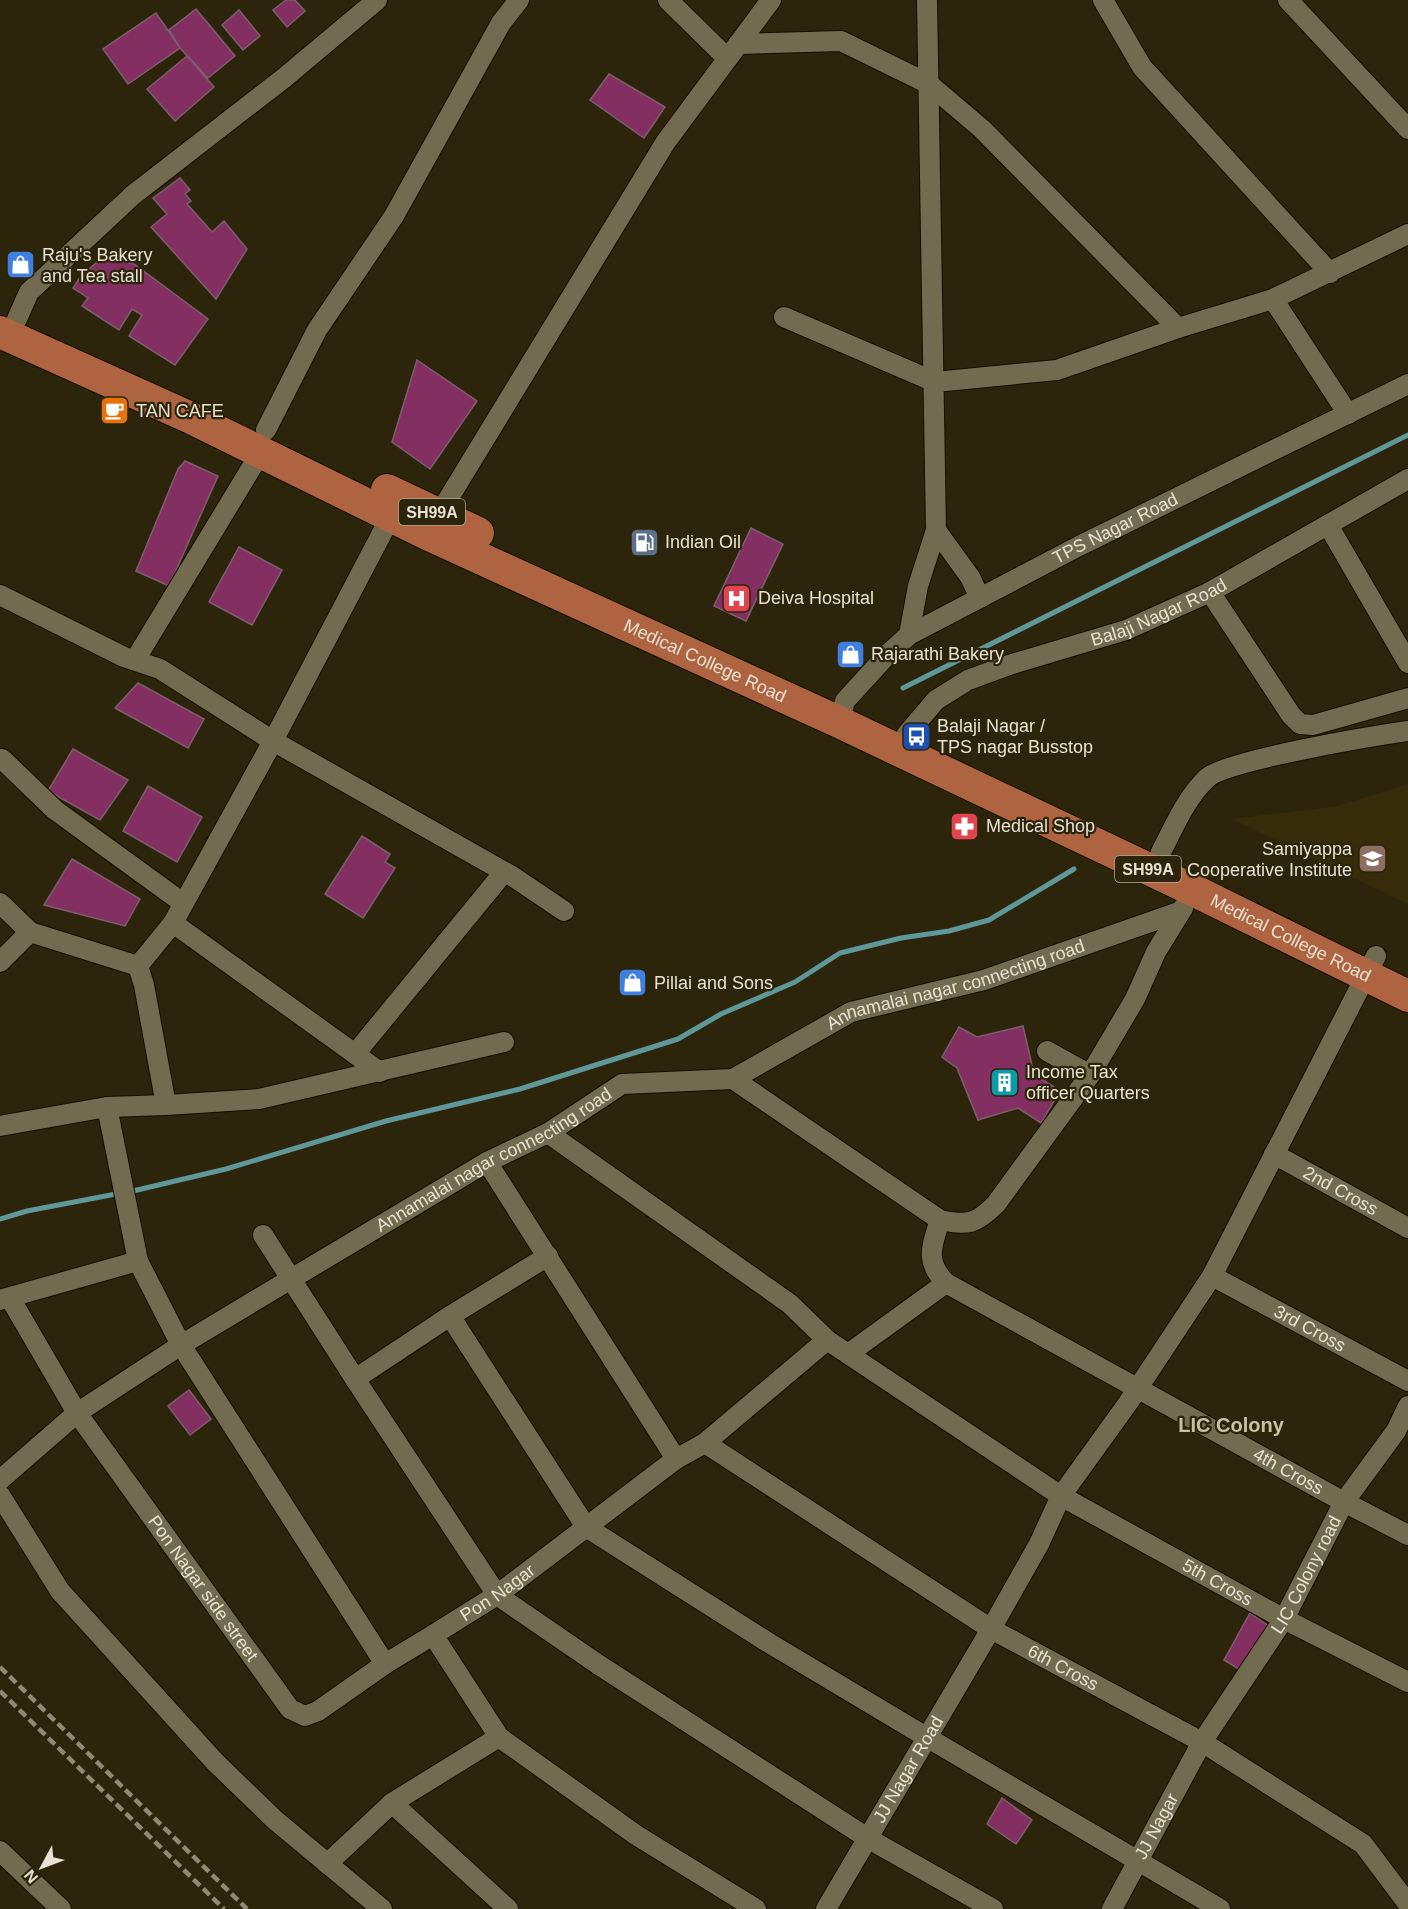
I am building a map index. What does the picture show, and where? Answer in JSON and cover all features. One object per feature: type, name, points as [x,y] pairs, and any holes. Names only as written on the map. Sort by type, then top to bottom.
[{"type":"main road","name":"Medical College Road","points":[[6,321],[191,418],[263,441],[432,524],[850,716],[1161,852],[1371,966],[1408,996]]},
{"type":"main road","name":"Medical College Road","points":[[263,441],[391,516],[432,524]]},
{"type":"main road","name":"Medical College Road","points":[[897,735],[1188,902],[1371,966],[1408,972]]},
{"type":"street","points":[[6,321],[29,292],[133,195],[284,78],[376,0]]},
{"type":"street","points":[[135,660],[263,441],[316,330],[394,216],[501,23],[519,0]]},
{"type":"street","points":[[668,0],[732,51],[841,41],[929,84],[982,129],[1178,328]]},
{"type":"street","points":[[432,524],[665,143],[771,0]]},
{"type":"street","points":[[909,635],[918,586],[936,530],[927,0]]},
{"type":"street","points":[[1103,0],[1142,67],[1330,273]]},
{"type":"street","points":[[1288,0],[1408,129]]},
{"type":"street","points":[[784,317],[935,382],[1058,370],[1178,328],[1273,299],[1408,234]]},
{"type":"street","points":[[1273,299],[1348,414]]},
{"type":"street","name":"TPS Nagar Road","points":[[850,716],[887,655],[909,635],[1079,546],[1408,384]]},
{"type":"street","name":"Balaji Nagar Road","points":[[897,735],[936,700],[968,680],[1009,665],[1126,630],[1210,592],[1408,479]]},
{"type":"street","points":[[138,966],[173,923],[273,741],[391,516]]},
{"type":"street","points":[[1328,525],[1408,663]]},
{"type":"street","points":[[936,530],[970,577],[980,597]]},
{"type":"street","points":[[1210,592],[1291,716],[1300,724],[1313,725],[1408,698]]},
{"type":"street","points":[[1,599],[135,660],[160,669],[273,741],[504,872],[564,911]]},
{"type":"street","points":[[1161,852],[1183,810],[1208,777],[1228,768],[1259,760],[1408,731]]},
{"type":"street","points":[[1,759],[55,810],[183,903]]},
{"type":"street","points":[[355,1054],[504,872]]},
{"type":"street","points":[[733,1079],[940,1220],[961,1224],[982,1218],[996,1204],[1090,1075],[1135,999],[1156,952],[1188,902]]},
{"type":"street","name":"Annamalai nagar connecting road","points":[[76,1413],[181,1345],[487,1162],[548,1133],[622,1084],[733,1079],[851,1011],[984,980],[1188,902]]},
{"type":"street","points":[[0,903],[30,932],[138,966]]},
{"type":"street","points":[[173,923],[380,1072]]},
{"type":"street","points":[[0,962],[30,932]]},
{"type":"street","points":[[138,966],[144,985],[166,1105]]},
{"type":"street","name":"JJ Nagar Road","points":[[826,1909],[991,1629],[1039,1544],[1061,1496],[1138,1388],[1212,1276],[1371,966]]},
{"type":"street","points":[[0,1126],[107,1107],[259,1099],[504,1042]]},
{"type":"street","points":[[1047,1051],[1090,1075]]},
{"type":"street","points":[[107,1107],[138,1261],[181,1345],[385,1664]]},
{"type":"street","name":"5th Cross","points":[[548,1133],[790,1304],[827,1340],[1061,1496],[1284,1619],[1408,1682]]},
{"type":"street","name":"2nd Cross","points":[[1274,1154],[1408,1228]]},
{"type":"street","points":[[487,1162],[676,1459]]},
{"type":"street","points":[[848,1354],[946,1283],[937,1274],[930,1253],[940,1220]]},
{"type":"street","points":[[264,1235],[355,1379],[497,1595],[599,1665],[869,1839],[993,1909]]},
{"type":"street","points":[[355,1379],[450,1316],[548,1256]]},
{"type":"street","points":[[5,1299],[138,1261]]},
{"type":"street","name":"3rd Cross","points":[[1212,1276],[1408,1381]]},
{"type":"street","name":"4th Cross","points":[[946,1283],[1344,1502],[1408,1534]]},
{"type":"street","name":"Pon Nagar side street","points":[[5,1299],[76,1413],[290,1709],[305,1716],[318,1711],[385,1664],[433,1635]]},
{"type":"street","points":[[450,1316],[586,1527],[928,1738],[1220,1909]]},
{"type":"street","name":"Pon Nagar","points":[[433,1635],[497,1595],[676,1459],[705,1443],[827,1340]]},
{"type":"street","name":"LIC Colony road","points":[[1202,1743],[1284,1619],[1344,1502],[1395,1431],[1408,1406]]},
{"type":"street","points":[[0,1480],[76,1413]]},
{"type":"street","name":"6th Cross","points":[[705,1443],[991,1629],[1202,1743],[1363,1844],[1408,1904]]},
{"type":"street","points":[[0,1495],[60,1591],[215,1762],[275,1820],[382,1909]]},
{"type":"street","points":[[433,1635],[499,1737],[627,1829],[756,1909]]},
{"type":"street","points":[[327,1864],[392,1803],[499,1737]]},
{"type":"street","name":"JJ Nagar","points":[[1112,1909],[1202,1743]]},
{"type":"street","points":[[392,1803],[508,1909]]},
{"type":"street","points":[[0,1851],[61,1909]]},
{"type":"shaded area","name":"Samiyappa Cooperative Institute","points":[[1408,784],[1408,904],[1232,819],[1338,806]]},
{"type":"building","points":[[286,0],[295,0],[305,11],[287,27],[273,10]]},
{"type":"building","points":[[196,9],[235,56],[208,78],[180,48],[169,30]]},
{"type":"building","points":[[239,10],[260,36],[243,50],[222,25]]},
{"type":"building","points":[[156,13],[180,48],[128,84],[103,49]]},
{"type":"building","points":[[187,56],[214,87],[175,121],[147,89]]},
{"type":"building","points":[[609,74],[665,107],[644,138],[590,100]]},
{"type":"building","points":[[180,178],[190,190],[185,194],[191,201],[187,204],[212,232],[224,221],[247,249],[216,299],[151,227],[167,214],[153,198]]},
{"type":"building","points":[[112,259],[134,264],[208,319],[175,365],[129,336],[142,315],[132,309],[119,330],[82,306],[88,298],[73,288],[81,276],[96,263]]},
{"type":"building","points":[[417,360],[477,401],[430,469],[392,442]]},
{"type":"building","points":[[185,461],[218,476],[169,586],[136,571],[178,469]]},
{"type":"building","points":[[751,528],[783,544],[746,621],[714,606]]},
{"type":"building","points":[[239,547],[282,570],[252,625],[209,602]]},
{"type":"building","points":[[138,683],[204,719],[188,748],[115,708]]},
{"type":"building","points":[[73,749],[128,780],[100,820],[48,791]]},
{"type":"building","points":[[148,786],[202,817],[177,862],[123,831]]},
{"type":"building","points":[[362,836],[390,854],[385,862],[395,868],[363,918],[325,894]]},
{"type":"building","points":[[72,859],[140,899],[125,926],[44,905]]},
{"type":"building","name":"Income Tax officer Quarters","points":[[1023,1026],[1034,1074],[1060,1091],[1041,1123],[1018,1108],[978,1120],[957,1068],[942,1057],[959,1027],[977,1037]]},
{"type":"building","points":[[189,1390],[211,1419],[190,1435],[168,1406]]},
{"type":"building","points":[[1250,1613],[1273,1629],[1247,1674],[1224,1660]]},
{"type":"building","points":[[1002,1798],[1032,1820],[1016,1844],[987,1824]]},
{"type":"waterway","points":[[903,688],[1408,435]]},
{"type":"waterway","points":[[133,1191],[226,1169],[386,1121],[520,1089],[678,1039],[721,1014],[795,982],[840,953],[901,938],[949,931],[989,920],[1074,869]]},
{"type":"waterway","points":[[0,1219],[27,1211],[116,1194]]},
{"type":"railway","points":[[0,1667],[247,1909]]},
{"type":"railway","points":[[0,1691],[224,1909]]},
{"type":"place","name":"Raju's Bakery and Tea stall","points":[[21,265]]},
{"type":"place","name":"TAN CAFE","points":[[115,411]]},
{"type":"place","name":"Indian Oil","points":[[644,542]]},
{"type":"place","name":"Deiva Hospital","points":[[737,598]]},
{"type":"place","name":"Rajarathi Bakery","points":[[850,654]]},
{"type":"place","name":"Balaji Nagar / TPS nagar Busstop","points":[[916,736]]},
{"type":"place","name":"Medical Shop","points":[[965,826]]},
{"type":"place","name":"Samiyappa Cooperative Institute","points":[[1373,859]]},
{"type":"place","name":"Pillai and Sons","points":[[633,983]]},
{"type":"place","name":"Income Tax officer Quarters","points":[[1005,1082]]},
{"type":"district","name":"LIC Colony","points":[[1231,1425]]}]
